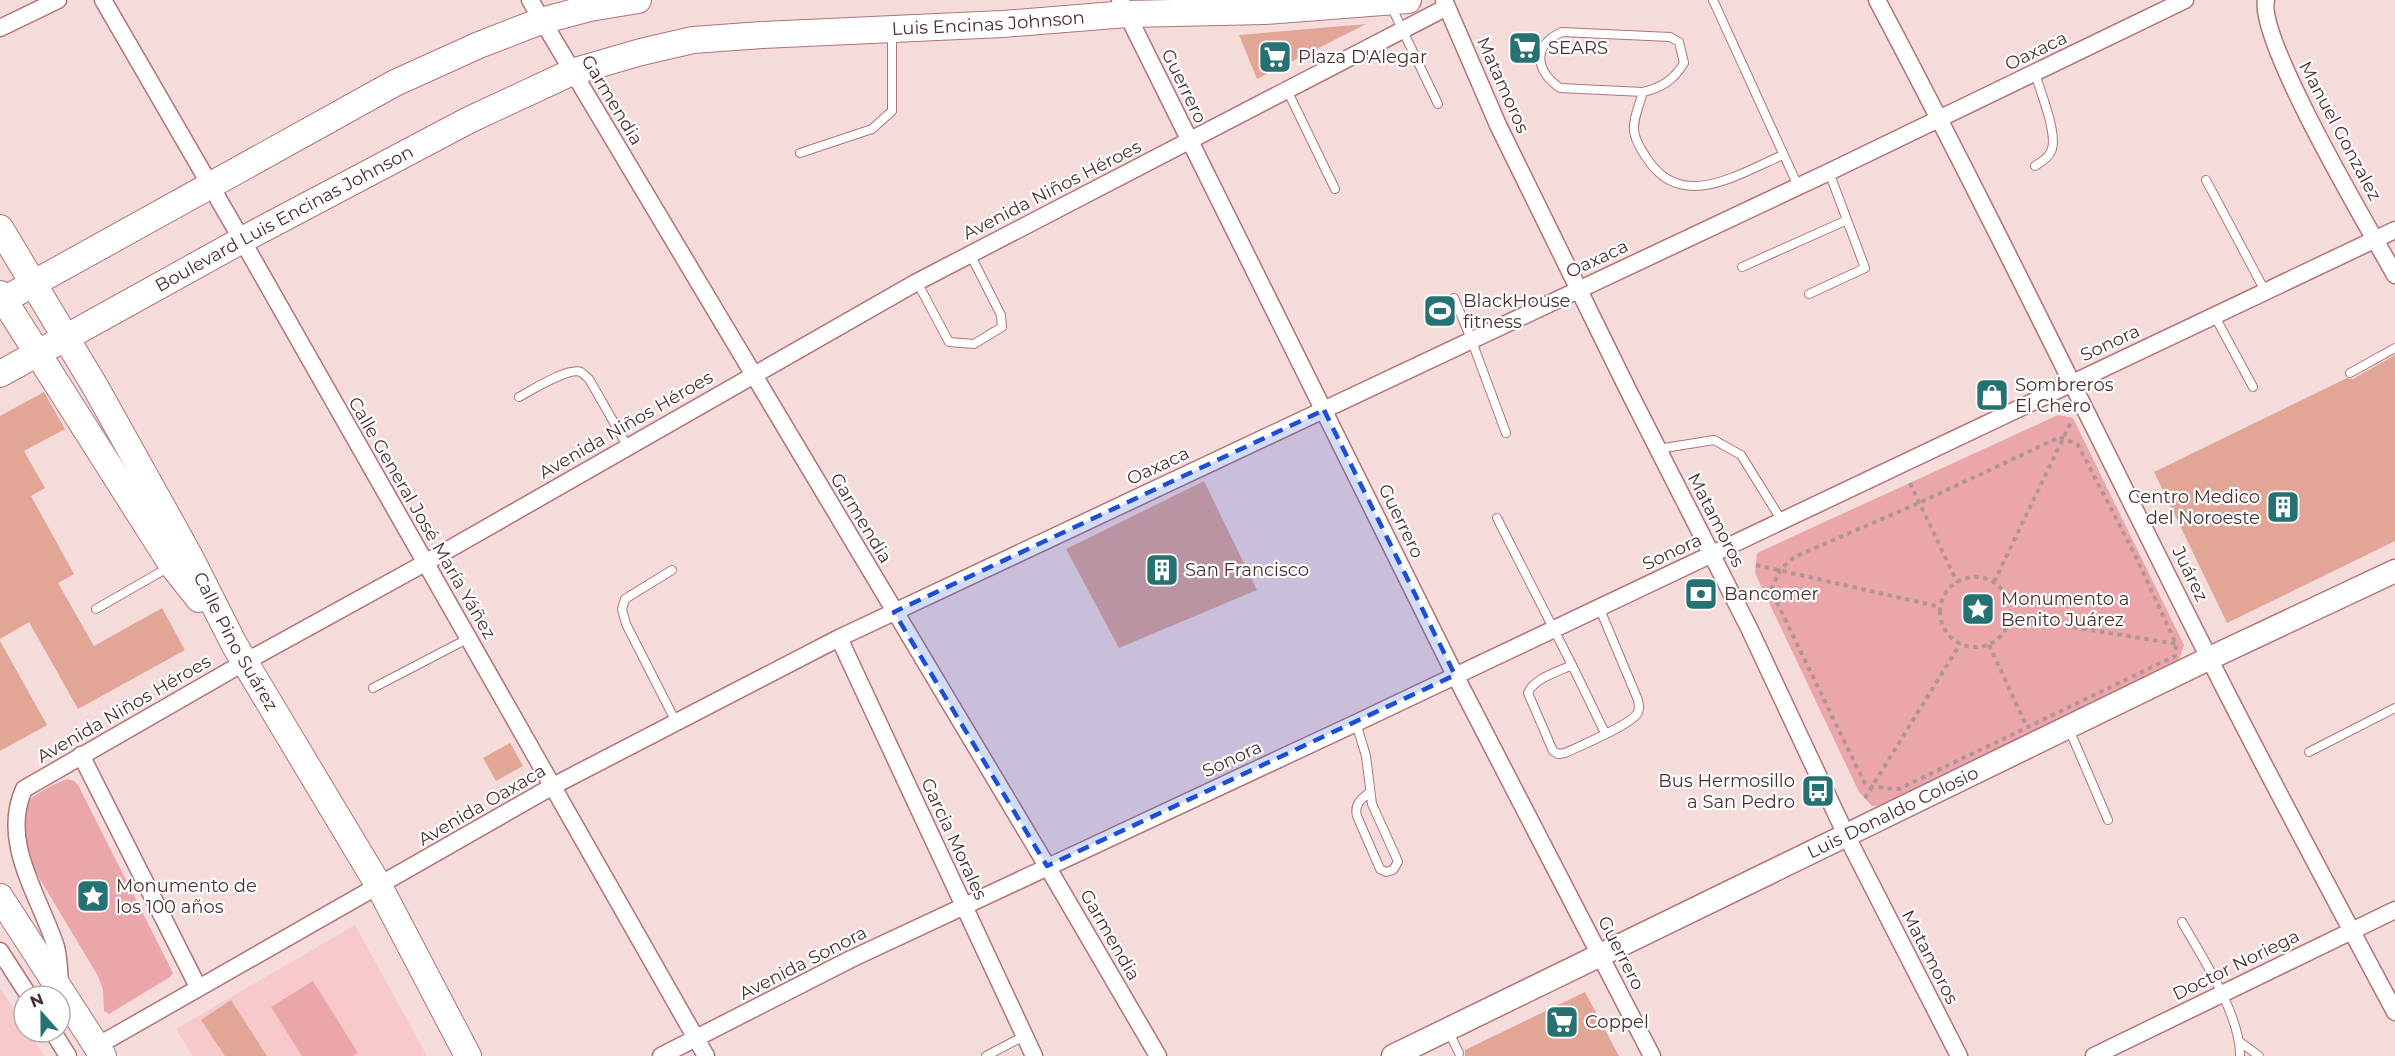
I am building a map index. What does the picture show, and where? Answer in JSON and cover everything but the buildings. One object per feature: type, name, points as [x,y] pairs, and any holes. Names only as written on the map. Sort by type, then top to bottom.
[{"type":"main road","points":[[181,560],[1,299],[34,284],[395,83],[479,45],[536,11],[590,8],[638,0]]},
{"type":"main road","name":"Luis Encinas Johnson","points":[[572,72],[693,40],[892,30],[1123,7],[1264,10],[1398,1]]},
{"type":"main road","name":"Boulevard Luis Encinas Johnson","points":[[0,374],[242,240],[469,120],[572,72]]},
{"type":"main road","name":"Calle Pino Suárez","points":[[0,228],[67,338],[181,560],[380,886],[468,1056]]},
{"type":"main road","name":"Luis Donaldo Colosio","points":[[1393,1056],[1847,837],[2210,658],[2395,571]]},
{"type":"main road","points":[[0,897],[56,984]]},
{"type":"main road","points":[[72,1008],[100,1051]]},
{"type":"street","points":[[0,28],[58,0]]},
{"type":"street","name":"Calle General José María Yáñez","points":[[103,0],[706,1056]]},
{"type":"street","name":"Juárez","points":[[1877,0],[1940,118],[2210,658],[2395,1012]]},
{"type":"street","name":"Oaxaca","points":[[894,612],[1829,172],[2185,0]]},
{"type":"street","name":"Manuel Gonzalez","points":[[2266,0],[2268,27],[2298,97],[2395,275]]},
{"type":"street","name":"Avenida Niños Héroes","points":[[61,984],[56,947],[11,849],[8,829],[16,800],[24,789],[239,653],[425,563],[917,282],[1402,30],[1445,4]]},
{"type":"street","name":"Matamoros","points":[[1445,4],[1498,125],[1712,555],[1847,837],[1959,1056]]},
{"type":"street","name":"Guerrero","points":[[1123,7],[1455,675],[1652,1056]]},
{"type":"street","name":"Garmendia","points":[[536,11],[1158,1056]]},
{"type":"street","name":"Sonora","points":[[963,906],[1712,555],[2395,230]]},
{"type":"street","name":"Avenida Oaxaca","points":[[100,1051],[198,987],[553,786],[839,638],[894,612]]},
{"type":"street","name":"Garcia Morales","points":[[839,638],[1034,1056]]},
{"type":"street","points":[[81,755],[198,987]]},
{"type":"street","name":"Avenida Sonora","points":[[661,1056],[851,959],[963,906]]},
{"type":"street","name":"Doctor Noriega","points":[[2094,1056],[2395,910]]},
{"type":"street","points":[[0,951],[21,984]]},
{"type":"lane","points":[[1713,0],[1798,186]]},
{"type":"lane","points":[[1398,1],[1402,30],[1438,104]]},
{"type":"lane","points":[[800,153],[872,129],[892,111],[892,30]]},
{"type":"lane","points":[[1562,32],[1670,37],[1679,42],[1683,51],[1684,63],[1679,72],[1661,88],[1642,92],[1560,88],[1549,80],[1542,70],[1540,60],[1545,45],[1552,37],[1562,32]]},
{"type":"lane","points":[[2035,73],[2050,123],[2053,148],[2047,158],[2035,166]]},
{"type":"lane","points":[[1287,90],[1335,189]]},
{"type":"lane","points":[[1642,92],[1632,128],[1656,172],[1667,180],[1684,186],[1701,187],[1715,184],[1784,155]]},
{"type":"lane","points":[[1809,294],[1865,268],[1829,172]]},
{"type":"lane","points":[[2206,180],[2265,291]]},
{"type":"lane","points":[[1742,267],[1847,220]]},
{"type":"lane","points":[[917,282],[949,342],[974,344],[1002,327],[1001,315],[970,254]]},
{"type":"lane","points":[[1454,298],[1506,433]]},
{"type":"lane","points":[[2214,315],[2253,387]]},
{"type":"lane","points":[[2350,373],[2395,348]]},
{"type":"lane","points":[[519,397],[572,371],[582,372],[589,379],[628,447]]},
{"type":"lane","points":[[1658,449],[1714,440],[1741,455],[1782,521]]},
{"type":"lane","points":[[1497,518],[1605,733]]},
{"type":"lane","points":[[96,609],[181,560]]},
{"type":"lane","points":[[672,570],[624,599],[622,609],[626,624],[676,722]]},
{"type":"lane","points":[[1572,665],[1530,687],[1528,693],[1553,751],[1558,754],[1565,753],[1636,716],[1639,709],[1638,700],[1599,608]]},
{"type":"lane","points":[[373,688],[469,638]]},
{"type":"lane","points":[[2309,752],[2395,708]]},
{"type":"lane","points":[[1356,723],[1366,756],[1372,804],[1398,862],[1393,870],[1386,872],[1380,869],[1376,862],[1355,810],[1357,804],[1370,792]]},
{"type":"lane","points":[[2068,729],[2108,820]]},
{"type":"lane","points":[[2182,922],[2222,993],[2240,1042],[2240,1056]]},
{"type":"lane","points":[[1448,1030],[1459,1053]]},
{"type":"lane","points":[[986,1056],[1024,1035]]},
{"type":"lane","points":[[2240,1042],[2259,1056]]},
{"type":"path","points":[[1994,582],[2073,418]]},
{"type":"path","points":[[2060,437],[2078,445],[2136,556],[2176,644],[2175,656],[1899,789],[1872,787],[1864,782],[1771,590],[1780,570],[1794,557],[1919,503],[2060,437]]},
{"type":"path","points":[[1910,483],[1957,582]]},
{"type":"path","points":[[1756,565],[1940,607]]},
{"type":"path","points":[[1976,576],[1994,582],[2007,596],[2011,616],[2004,634],[1989,645],[1979,647],[1960,644],[1944,629],[1940,618],[1940,607],[1949,588],[1957,582],[1976,576]]},
{"type":"path","points":[[2011,616],[2184,645]]},
{"type":"path","points":[[1864,798],[1960,644]]},
{"type":"path","points":[[1989,645],[2031,737]]},
{"type":"highlighted area","points":[[1324,410],[1455,675],[1047,866],[894,612]]},
{"type":"shaded area","points":[[2058,415],[2073,418],[2184,645],[2178,663],[1888,805],[1872,806],[1859,792],[1755,573],[1757,553]]},
{"type":"shaded area","points":[[68,779],[78,785],[173,973],[109,1014],[104,1011],[103,990],[98,976],[26,856],[23,843],[22,823],[27,804],[39,793]]},
{"type":"shaded area","points":[[355,925],[427,1056],[193,1056],[176,1029]]},
{"type":"shaded area","points":[[313,981],[358,1053],[353,1056],[302,1056],[271,1007]]},
{"type":"shaded area","points":[[0,988],[12,1006],[12,1044],[36,1044],[44,1056],[0,1056]]},
{"type":"place","name":"SEARS","points":[[1525,48]]},
{"type":"place","name":"Plaza D'Alegar","points":[[1275,57]]},
{"type":"place","name":"BlackHouse fitness","points":[[1440,311]]},
{"type":"place","name":"Sombreros El Chero","points":[[1992,395]]},
{"type":"place","name":"Centro Medico del Noroeste","points":[[2283,507]]},
{"type":"place","name":"San Francisco","points":[[1162,570]]},
{"type":"place","name":"Bancomer","points":[[1701,594]]},
{"type":"place","name":"Monumento a Benito Juárez","points":[[1978,609]]},
{"type":"place","name":"Bus Hermosillo a San Pedro","points":[[1818,791]]},
{"type":"place","name":"Monumento de los 100 años","points":[[93,896]]},
{"type":"place","name":"Coppel","points":[[1562,1022]]}]
